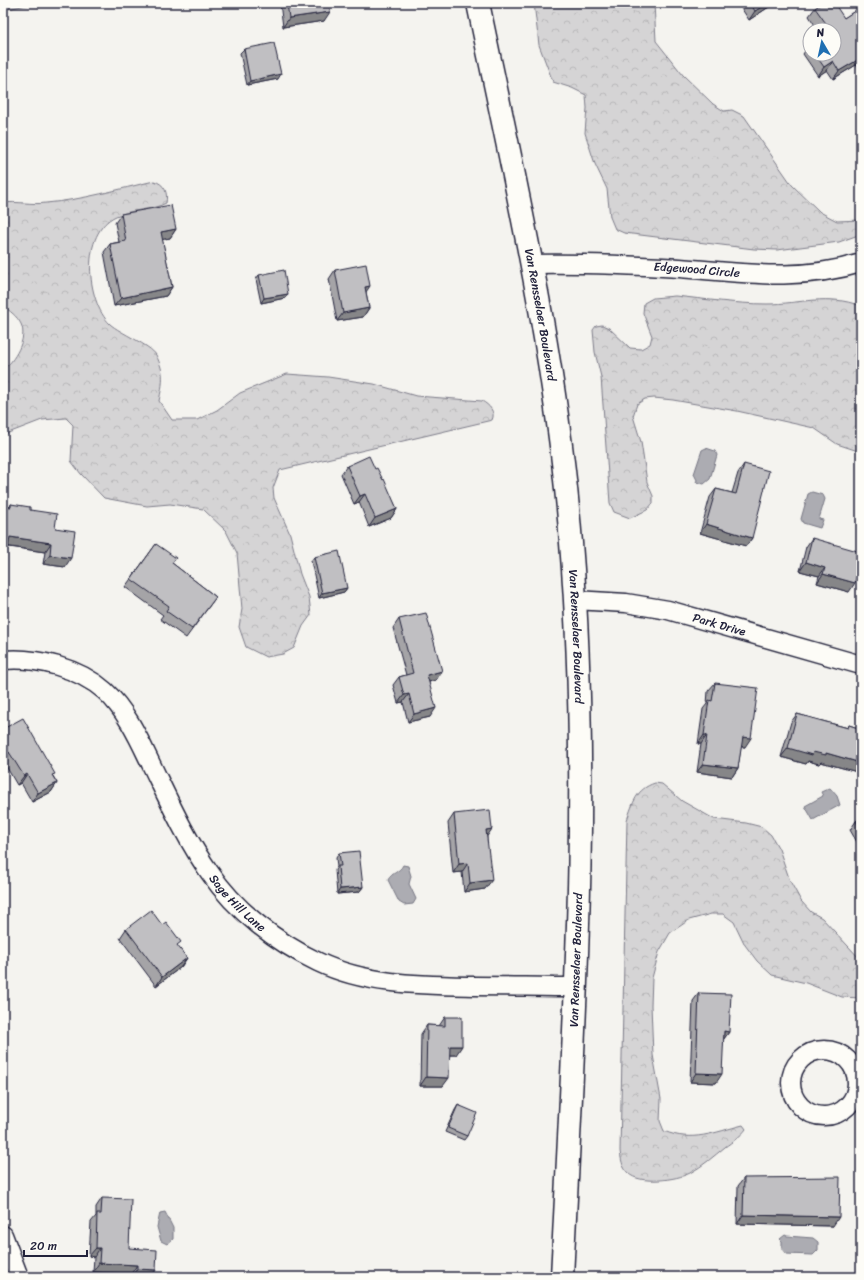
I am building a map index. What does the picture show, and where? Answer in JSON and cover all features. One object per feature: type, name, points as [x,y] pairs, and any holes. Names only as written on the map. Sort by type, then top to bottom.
[{"type":"main road","name":"Van Rensselaer Boulevard","points":[[478,3],[544,330],[569,514],[575,600],[581,748],[576,987],[562,1277]]},
{"type":"street","name":"Edgewood Circle","points":[[531,264],[621,264],[790,276],[837,270],[861,263]]},
{"type":"street","name":"Park Drive","points":[[575,600],[626,604],[668,610],[861,665]]},
{"type":"street","name":"Sage Hill Lane","points":[[3,660],[36,662],[55,666],[86,678],[106,692],[131,725],[182,826],[210,874],[233,901],[249,916],[290,947],[345,973],[391,982],[424,985],[576,987]]},
{"type":"street","points":[[3,1235],[19,1277]]},
{"type":"green space","points":[[3,3],[36,3],[3,10]]},
{"type":"green space","points":[[534,3],[654,3],[656,41],[683,75],[713,104],[724,111],[732,110],[744,116],[792,185],[820,212],[837,221],[861,220],[861,234],[839,242],[777,250],[754,249],[624,233],[615,229],[610,217],[607,189],[595,164],[585,133],[587,108],[586,95],[572,88],[553,82],[539,45]]},
{"type":"green space","points":[[154,181],[161,184],[165,189],[167,196],[166,203],[160,206],[128,212],[116,216],[104,224],[96,236],[90,267],[96,300],[102,313],[110,324],[148,347],[156,355],[162,372],[159,401],[172,420],[197,420],[217,410],[240,393],[287,374],[328,377],[374,384],[416,396],[482,401],[489,407],[493,414],[492,420],[280,470],[273,488],[274,498],[290,534],[300,574],[309,597],[311,615],[303,626],[294,648],[283,654],[266,657],[246,647],[239,627],[242,609],[237,553],[226,531],[203,509],[170,504],[147,506],[104,498],[71,461],[73,425],[66,418],[42,420],[3,435],[3,370],[19,349],[23,336],[23,330],[17,319],[3,306],[3,203],[60,202]]},
{"type":"green space","points":[[675,296],[755,304],[837,300],[861,306],[861,452],[837,444],[814,428],[737,411],[673,400],[654,398],[645,399],[637,404],[633,416],[641,442],[647,482],[653,496],[653,503],[647,510],[630,518],[614,512],[610,503],[601,377],[595,352],[593,330],[596,326],[602,325],[609,328],[630,348],[641,349],[650,344],[652,336],[643,313],[644,303],[653,298]]},
{"type":"green space","points":[[655,783],[662,784],[682,801],[714,819],[746,823],[762,827],[771,835],[779,849],[790,881],[801,901],[811,912],[822,918],[861,960],[861,998],[842,997],[806,983],[772,975],[757,961],[745,945],[734,922],[723,914],[711,914],[689,920],[670,933],[659,952],[652,978],[651,1005],[653,1055],[661,1099],[660,1121],[664,1131],[684,1136],[704,1135],[743,1125],[746,1129],[708,1161],[690,1173],[676,1178],[649,1180],[633,1177],[626,1171],[621,1160],[620,1151],[627,820],[633,802],[639,793],[643,789]]},
{"type":"shaded area","points":[[706,448],[715,451],[717,455],[710,479],[704,484],[696,482],[697,480],[694,474],[702,450]]},
{"type":"shaded area","points":[[812,492],[823,495],[825,499],[819,519],[823,520],[820,528],[803,523],[801,519],[808,494]]},
{"type":"shaded area","points":[[830,788],[837,796],[840,805],[813,820],[805,806],[823,796],[821,792]]},
{"type":"shaded area","points":[[403,865],[408,866],[411,876],[409,884],[416,899],[413,904],[404,905],[399,902],[388,880]]},
{"type":"shaded area","points":[[165,1212],[173,1228],[173,1239],[167,1244],[161,1241],[157,1227],[160,1213]]},
{"type":"shaded area","points":[[785,1235],[813,1238],[818,1242],[818,1250],[813,1255],[786,1254],[782,1249],[782,1241],[780,1239]]},
{"type":"building","points":[[287,3],[329,3],[330,12],[289,18]]},
{"type":"building","points":[[750,3],[768,3],[755,11]]},
{"type":"building","points":[[822,3],[834,3],[844,18],[861,7],[861,58],[839,71],[834,62],[842,62],[842,22],[825,22],[815,8]]},
{"type":"building","points":[[274,43],[281,74],[250,81],[244,49]]},
{"type":"building","points":[[821,62],[832,62],[824,67]]},
{"type":"building","points":[[171,205],[176,229],[161,232],[172,287],[121,298],[110,244],[126,241],[121,214]]},
{"type":"building","points":[[366,264],[370,286],[365,287],[369,308],[343,313],[335,270]]},
{"type":"building","points":[[284,270],[288,294],[264,298],[259,275]]},
{"type":"building","points":[[369,456],[375,469],[377,468],[383,480],[384,479],[397,509],[375,518],[365,494],[360,496],[347,466]]},
{"type":"building","points":[[744,464],[769,471],[752,538],[706,524],[716,489],[736,494]]},
{"type":"building","points":[[11,504],[30,507],[30,510],[57,514],[55,528],[75,531],[71,558],[50,555],[51,543],[10,537],[8,548],[3,548],[3,506],[11,507]]},
{"type":"building","points":[[812,538],[861,552],[861,561],[855,583],[823,574],[825,568],[806,562]]},
{"type":"building","points":[[156,544],[176,558],[172,563],[216,597],[192,629],[166,611],[169,606],[131,579]]},
{"type":"building","points":[[339,551],[347,588],[322,593],[314,557]]},
{"type":"building","points":[[426,613],[442,671],[427,675],[436,708],[414,714],[409,694],[404,695],[399,677],[413,673],[399,619]]},
{"type":"building","points":[[715,683],[758,688],[751,738],[743,737],[738,768],[703,764],[707,735],[704,735],[709,700],[712,701]]},
{"type":"building","points":[[797,714],[848,728],[849,725],[861,729],[861,763],[826,753],[826,755],[813,752],[812,755],[788,748]]},
{"type":"building","points":[[23,718],[55,774],[52,775],[57,783],[38,793],[27,774],[24,776],[9,752],[4,755],[3,753],[3,729]]},
{"type":"building","points":[[490,810],[492,829],[486,830],[492,880],[470,883],[468,863],[459,864],[454,814]]},
{"type":"building","points":[[861,818],[861,830],[856,821]]},
{"type":"building","points":[[359,851],[363,887],[340,889],[338,866],[341,866],[339,853]]},
{"type":"building","points":[[151,910],[162,925],[166,922],[181,942],[177,945],[187,958],[162,977],[126,929]]},
{"type":"building","points":[[699,993],[731,994],[729,1032],[724,1031],[722,1074],[696,1073]]},
{"type":"building","points":[[445,1017],[462,1017],[462,1046],[450,1046],[449,1078],[426,1077],[427,1025],[445,1026]]},
{"type":"building","points":[[458,1105],[477,1113],[467,1136],[448,1128]]},
{"type":"building","points":[[840,1177],[839,1217],[743,1215],[744,1178]]},
{"type":"building","points":[[102,1198],[131,1199],[129,1248],[157,1250],[156,1270],[137,1269],[137,1265],[99,1263],[100,1248],[96,1248],[97,1214],[101,1214]]}]
